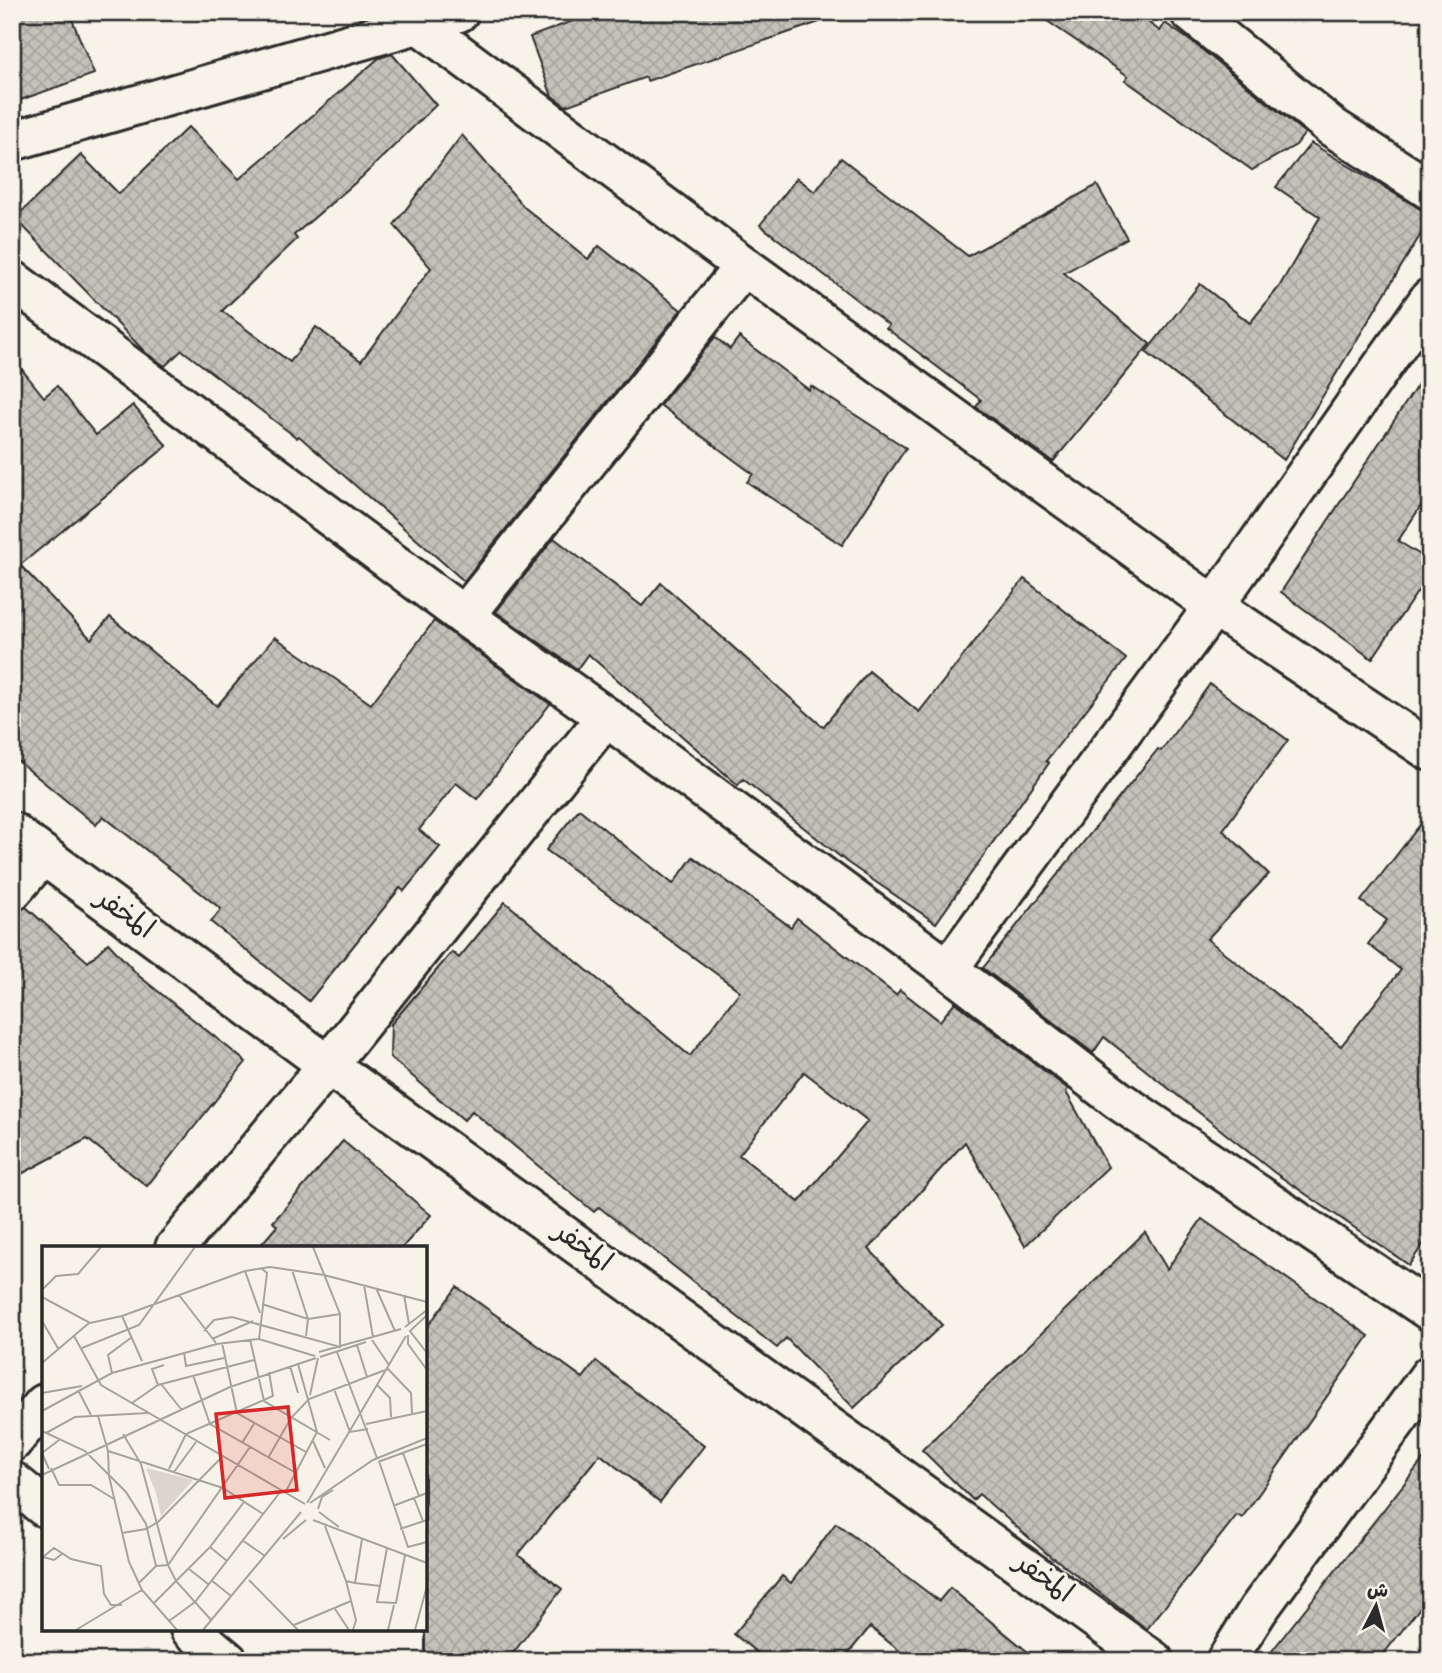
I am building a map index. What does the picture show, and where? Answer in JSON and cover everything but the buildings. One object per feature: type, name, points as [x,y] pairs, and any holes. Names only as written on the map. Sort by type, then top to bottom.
[{"type":"street","points":[[12,141],[419,19],[459,12]]},
{"type":"street","points":[[1190,12],[1332,127],[1430,190]]},
{"type":"street","points":[[419,19],[744,265],[1214,606],[1430,751]]},
{"type":"street","points":[[464,616],[744,265]]},
{"type":"street","points":[[12,280],[464,616],[606,716],[948,969],[1118,1100],[1430,1311]]},
{"type":"street","points":[[948,969],[1214,606],[1430,298]]},
{"type":"street","points":[[177,1246],[328,1065],[606,716]]},
{"type":"street","name":"المخفر","points":[[12,832],[1137,1656]]},
{"type":"street","points":[[12,891],[43,855]]},
{"type":"street","points":[[1226,1661],[1258,1611],[1430,1376]]},
{"type":"street","points":[[12,1442],[42,1406]]},
{"type":"street","points":[[12,1481],[42,1505]]},
{"type":"street","points":[[192,1631],[228,1661]]}]
